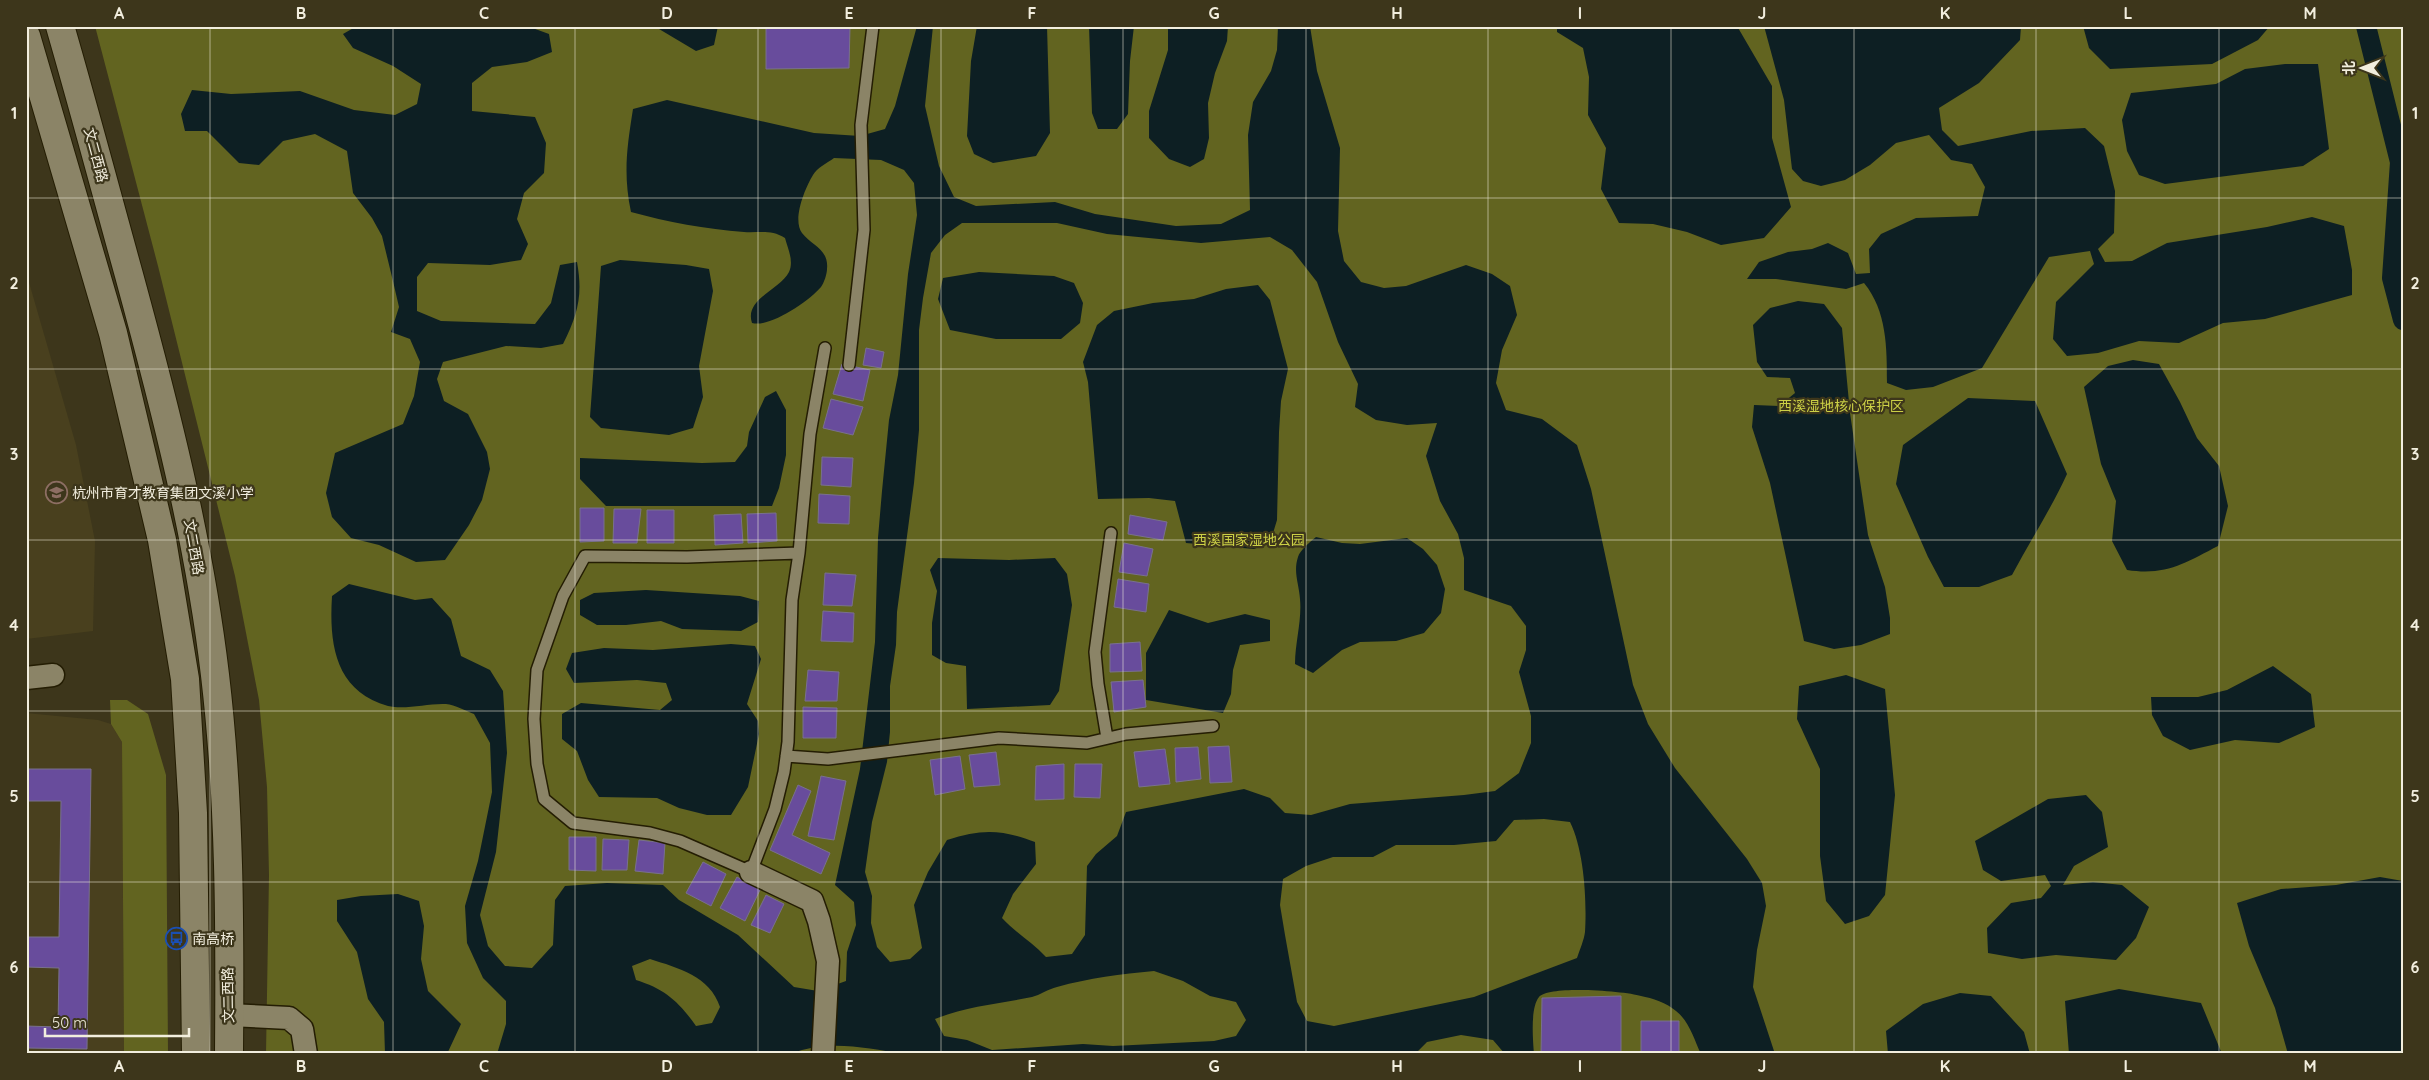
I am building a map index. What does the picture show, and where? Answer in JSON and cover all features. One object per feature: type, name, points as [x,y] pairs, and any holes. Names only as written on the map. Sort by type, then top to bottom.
[{"type":"main road","name":"文二西路","points":[[60,26],[156,376],[181,476],[198,564],[215,675],[225,787],[229,1054]]},
{"type":"main road","points":[[26,36],[113,333],[162,540],[186,698],[193,813],[196,1054]]},
{"type":"street","points":[[26,678],[53,675]]},
{"type":"street","points":[[751,872],[812,901],[819,921],[828,961],[822,1054]]},
{"type":"street","points":[[229,1014],[289,1018],[302,1029],[306,1054]]},
{"type":"lane","points":[[849,365],[864,230],[861,125],[873,26]]},
{"type":"lane","points":[[799,553],[687,557],[585,556],[563,596],[536,670],[534,720],[536,764],[544,799],[573,823],[650,833],[680,841],[751,872],[775,809],[786,756],[792,667],[792,600],[799,553],[810,434],[825,348]]},
{"type":"lane","points":[[1107,738],[1095,652],[1111,533]]},
{"type":"lane","points":[[786,756],[828,759],[999,738],[1087,743],[1126,734],[1213,726]]},
{"type":"shaded area","points":[[357,26],[527,26],[549,34],[552,52],[527,62],[492,67],[472,83],[472,111],[535,117],[546,143],[544,173],[524,193],[517,219],[528,244],[521,260],[490,265],[428,263],[417,277],[417,311],[441,321],[535,324],[551,303],[560,265],[577,262],[579,274],[579,295],[576,314],[563,344],[541,348],[506,346],[443,362],[437,379],[444,401],[468,414],[487,452],[490,469],[482,500],[469,525],[445,560],[416,562],[379,545],[351,538],[332,517],[326,493],[335,453],[403,424],[414,396],[420,362],[410,339],[391,332],[399,307],[392,277],[382,236],[372,218],[353,193],[347,151],[315,134],[283,141],[259,165],[239,163],[207,131],[185,131],[181,114],[192,90],[231,94],[300,91],[354,110],[395,115],[417,104],[421,84],[393,66],[353,48],[343,34]]},
{"type":"shaded area","points":[[654,26],[718,26],[714,45],[696,51]]},
{"type":"shaded area","points":[[917,26],[933,26],[925,106],[939,166],[954,197],[976,206],[1055,202],[1095,214],[1176,226],[1221,224],[1250,210],[1248,135],[1253,102],[1271,71],[1277,50],[1278,26],[1310,26],[1317,71],[1340,148],[1338,231],[1344,261],[1361,282],[1384,288],[1406,286],[1466,265],[1492,274],[1510,286],[1517,315],[1502,350],[1496,383],[1506,410],[1542,419],[1577,445],[1591,489],[1633,685],[1648,724],[1675,768],[1747,859],[1762,883],[1766,906],[1757,950],[1753,987],[1775,1054],[1701,1054],[1691,1031],[1681,1015],[1664,1003],[1632,994],[1571,990],[1546,993],[1539,997],[1536,1002],[1533,1016],[1534,1054],[1505,1054],[1493,1040],[1461,1035],[1427,1042],[1415,1054],[904,1054],[861,1047],[833,1046],[805,1049],[791,1054],[497,1054],[506,1024],[506,1001],[483,978],[467,943],[465,906],[478,861],[492,792],[490,743],[474,714],[460,708],[446,704],[388,706],[370,699],[356,689],[346,677],[334,648],[331,614],[332,596],[349,584],[415,600],[432,598],[451,619],[461,656],[490,670],[503,691],[507,753],[496,852],[480,915],[488,946],[505,966],[532,968],[553,945],[555,900],[565,886],[607,883],[663,885],[679,900],[738,935],[794,987],[818,991],[846,981],[847,952],[856,925],[854,902],[835,885],[860,769],[875,642],[878,538],[889,420],[898,375],[908,274],[917,215],[914,183],[904,170],[881,160],[834,158],[815,172],[806,188],[798,220],[802,233],[823,252],[827,262],[826,276],[821,287],[799,306],[769,321],[752,323],[753,307],[789,272],[791,259],[785,238],[770,232],[730,231],[687,225],[631,212],[627,185],[627,160],[633,109],[667,100],[814,133],[860,136],[885,129],[895,106]],"holes":[[[962,223],[1057,223],[1107,234],[1201,243],[1270,237],[1292,250],[1317,282],[1338,342],[1358,384],[1355,407],[1376,420],[1407,425],[1437,423],[1426,456],[1440,501],[1458,534],[1464,558],[1464,590],[1511,606],[1526,626],[1526,650],[1519,672],[1531,716],[1531,743],[1519,773],[1495,791],[1350,804],[1311,815],[1285,813],[1270,798],[1244,789],[1126,812],[1117,836],[1096,854],[1087,866],[1085,935],[1072,954],[1046,957],[1002,918],[1013,894],[1036,864],[1035,842],[1012,835],[991,832],[959,836],[947,840],[928,872],[914,905],[922,948],[910,959],[890,962],[877,947],[871,923],[872,896],[865,872],[872,822],[887,762],[890,732],[890,686],[896,645],[897,612],[919,430],[919,330],[923,298],[931,253],[945,235]],[[1544,819],[1570,822],[1579,846],[1585,891],[1585,932],[1577,958],[1474,997],[1334,1026],[1307,1021],[1297,1002],[1285,935],[1280,905],[1283,879],[1306,866],[1333,857],[1373,857],[1396,845],[1454,845],[1496,841],[1514,820]],[[650,959],[682,970],[701,981],[715,996],[720,1007],[712,1023],[696,1026],[684,1010],[670,997],[636,980],[632,966]],[[1154,971],[1183,981],[1210,996],[1236,1002],[1246,1020],[1236,1036],[1214,1041],[1113,1046],[1083,1044],[992,1050],[967,1040],[944,1036],[935,1019],[971,1008],[1032,997],[1054,988],[1105,977]]]},
{"type":"shaded area","points":[[977,26],[1047,26],[1050,133],[1036,156],[993,163],[974,154],[967,136],[971,61]]},
{"type":"shaded area","points":[[1089,26],[1134,26],[1130,61],[1128,114],[1117,129],[1098,129],[1092,113]]},
{"type":"shaded area","points":[[1168,26],[1228,26],[1227,41],[1215,73],[1208,103],[1209,138],[1204,159],[1190,167],[1169,159],[1149,138],[1149,111],[1168,50]]},
{"type":"shaded area","points":[[1557,26],[1737,26],[1772,86],[1772,138],[1791,207],[1764,238],[1721,245],[1687,232],[1653,224],[1619,223],[1601,189],[1606,148],[1588,115],[1589,77],[1583,48],[1557,32]]},
{"type":"shaded area","points":[[1764,26],[2021,26],[2020,40],[1979,83],[1939,108],[1942,130],[1958,146],[2031,131],[2085,128],[2104,146],[2115,191],[2114,233],[2098,249],[2105,262],[2132,261],[2167,243],[2267,227],[2312,217],[2344,226],[2352,270],[2352,295],[2265,319],[2223,323],[2179,343],[2139,341],[2098,353],[2067,356],[2053,339],[2056,302],[2094,264],[2090,251],[2049,257],[1982,368],[1933,387],[1906,390],[1887,383],[1884,330],[1872,294],[1864,283],[1846,289],[1776,279],[1747,279],[1759,262],[1788,252],[1812,249],[1828,243],[1848,253],[1856,274],[1870,273],[1869,249],[1881,234],[1916,218],[1978,216],[1985,187],[1972,164],[1951,160],[1929,135],[1896,143],[1870,165],[1845,180],[1821,186],[1803,181],[1792,169],[1784,100]]},
{"type":"shaded area","points":[[2083,26],[2270,26],[2258,40],[2212,64],[2110,69],[2089,48]]},
{"type":"shaded area","points":[[2285,64],[2318,64],[2329,149],[2303,166],[2165,184],[2139,175],[2127,151],[2122,120],[2131,93],[2216,84],[2245,69]]},
{"type":"shaded area","points":[[620,260],[686,265],[709,269],[713,291],[699,366],[703,397],[693,428],[669,435],[601,428],[590,417],[601,266]]},
{"type":"shaded area","name":"杭州市育才教育集团文溪小学","points":[[26,272],[76,445],[95,541],[93,631],[26,639]]},
{"type":"shaded area","points":[[979,272],[1054,276],[1074,283],[1083,303],[1080,323],[1061,339],[996,339],[950,330],[938,299],[943,278]]},
{"type":"shaded area","points":[[1258,285],[1270,300],[1288,369],[1281,401],[1277,520],[1270,543],[1254,549],[1186,543],[1175,501],[1149,498],[1098,499],[1088,382],[1083,362],[1097,325],[1114,311],[1153,303],[1194,299],[1226,289]]},
{"type":"shaded area","points":[[1798,301],[1824,304],[1842,328],[1850,413],[1868,535],[1885,587],[1890,618],[1890,634],[1861,645],[1834,649],[1804,641],[1770,483],[1752,427],[1754,405],[1779,406],[1795,393],[1790,378],[1767,377],[1757,362],[1753,325],[1770,308]]},
{"type":"shaded area","points":[[2133,360],[2159,364],[2197,438],[2219,466],[2228,506],[2218,546],[2185,563],[2164,570],[2127,570],[2112,541],[2116,501],[2101,464],[2084,387],[2108,366]]},
{"type":"shaded area","points":[[776,391],[786,410],[786,455],[779,488],[772,506],[606,506],[580,479],[580,458],[702,463],[735,462],[747,446],[749,432],[765,397]]},
{"type":"shaded area","points":[[1968,398],[2035,401],[2067,474],[2012,575],[1979,587],[1944,587],[1928,557],[1896,484],[1903,445]]},
{"type":"shaded area","points":[[1316,537],[1342,543],[1360,544],[1407,538],[1423,549],[1437,565],[1445,589],[1441,613],[1424,633],[1396,641],[1360,642],[1342,650],[1313,673],[1295,664],[1300,607],[1296,573],[1297,562],[1305,546]]},
{"type":"shaded area","points":[[938,558],[1009,560],[1055,558],[1067,574],[1072,605],[1059,691],[1050,705],[967,709],[966,666],[946,663],[932,655],[932,623],[937,591],[930,570]]},
{"type":"shaded area","points":[[646,590],[740,596],[759,601],[758,622],[741,631],[682,629],[661,621],[626,625],[597,625],[580,615],[580,600],[594,593]]},
{"type":"shaded area","points":[[1169,610],[1208,623],[1245,614],[1270,620],[1270,641],[1240,645],[1233,670],[1231,694],[1223,713],[1146,700],[1146,653]]},
{"type":"shaded area","points":[[731,644],[755,646],[761,659],[747,704],[758,721],[759,734],[748,787],[731,815],[707,815],[679,808],[657,798],[599,797],[588,780],[577,751],[562,739],[562,714],[581,703],[660,710],[672,700],[666,683],[637,680],[574,683],[566,669],[572,653],[604,648],[653,650]]},
{"type":"shaded area","points":[[2273,666],[2311,694],[2315,727],[2279,743],[2235,740],[2190,750],[2163,736],[2152,715],[2151,697],[2198,697],[2227,690]]},
{"type":"shaded area","points":[[1846,675],[1885,689],[1895,795],[1885,895],[1869,916],[1845,924],[1826,901],[1820,856],[1820,769],[1797,719],[1799,686]]},
{"type":"shaded area","points":[[26,713],[98,720],[111,724],[122,742],[124,1054],[26,1054]]},
{"type":"shaded area","points":[[2086,795],[2102,812],[2108,847],[2074,866],[2063,885],[2093,882],[2122,885],[2149,907],[2136,938],[2116,960],[2056,955],[2022,959],[1988,953],[1987,928],[2011,903],[2041,898],[2051,886],[2045,875],[2001,881],[1983,870],[1975,841],[2048,799]]},
{"type":"shaded area","points":[[2380,877],[2403,881],[2403,1054],[2288,1054],[2275,1008],[2249,946],[2237,903],[2281,889],[2336,885]]},
{"type":"shaded area","points":[[398,894],[419,901],[424,926],[421,959],[428,991],[461,1024],[447,1054],[385,1054],[384,1022],[368,999],[357,952],[337,921],[337,900],[361,896]]},
{"type":"shaded area","points":[[2119,989],[2201,1003],[2222,1054],[2069,1054],[2065,1001]]},
{"type":"shaded area","points":[[1960,993],[1991,996],[2024,1032],[2030,1054],[1888,1054],[1886,1031],[1923,1004]]},
{"type":"green space","name":"西溪国家湿地公园","points":[[95,26],[2403,26],[2403,1054],[266,1054],[269,875],[267,787],[259,700],[235,576],[158,266]]},
{"type":"green space","points":[[110,700],[127,700],[148,714],[166,775],[168,1054],[124,1054],[122,742],[111,724]]},
{"type":"building","points":[[766,26],[850,26],[849,68],[766,69]]},
{"type":"building","points":[[866,348],[884,352],[881,368],[863,365]]},
{"type":"building","points":[[842,364],[870,370],[863,401],[833,394]]},
{"type":"building","points":[[831,399],[863,407],[853,435],[823,428]]},
{"type":"building","points":[[822,457],[853,458],[851,487],[821,485]]},
{"type":"building","points":[[819,494],[850,496],[849,524],[818,523]]},
{"type":"building","points":[[580,508],[604,508],[604,541],[580,542]]},
{"type":"building","points":[[614,509],[641,509],[637,543],[613,543]]},
{"type":"building","points":[[647,510],[674,510],[674,543],[647,543]]},
{"type":"building","points":[[776,513],[777,541],[748,543],[747,514]]},
{"type":"building","points":[[741,514],[743,543],[715,545],[714,515]]},
{"type":"building","points":[[1130,515],[1167,522],[1163,540],[1128,534]]},
{"type":"building","points":[[1124,543],[1153,549],[1147,576],[1119,572]]},
{"type":"building","points":[[825,573],[856,575],[852,606],[823,605]]},
{"type":"building","points":[[1118,579],[1149,584],[1146,612],[1114,607]]},
{"type":"building","points":[[823,611],[854,613],[853,642],[821,641]]},
{"type":"building","points":[[1140,642],[1142,671],[1110,672],[1110,644]]},
{"type":"building","points":[[808,670],[839,672],[837,701],[805,701]]},
{"type":"building","points":[[1143,680],[1146,707],[1114,712],[1111,682]]},
{"type":"building","points":[[803,707],[837,708],[836,738],[803,738]]},
{"type":"building","points":[[1229,746],[1232,782],[1210,783],[1208,747]]},
{"type":"building","points":[[1198,747],[1201,779],[1176,782],[1175,748]]},
{"type":"building","points":[[1165,749],[1170,784],[1139,787],[1134,752]]},
{"type":"building","points":[[996,752],[1000,785],[974,787],[969,755]]},
{"type":"building","points":[[960,756],[965,789],[935,795],[930,760]]},
{"type":"building","points":[[1064,764],[1064,799],[1035,800],[1036,766]]},
{"type":"building","points":[[1075,764],[1102,764],[1100,798],[1074,797]]},
{"type":"building","points":[[26,769],[91,769],[87,1049],[26,1048],[26,1026],[58,1027],[59,968],[26,967],[26,937],[59,937],[61,801],[26,801]]},
{"type":"building","points":[[821,776],[846,781],[834,840],[808,836]]},
{"type":"building","points":[[798,785],[811,791],[792,835],[830,853],[821,874],[770,850]]},
{"type":"building","points":[[569,837],[596,837],[596,871],[569,870]]},
{"type":"building","points":[[603,839],[629,840],[627,870],[602,870]]},
{"type":"building","points":[[639,840],[665,843],[663,874],[635,871]]},
{"type":"building","points":[[703,862],[726,874],[711,906],[686,893]]},
{"type":"building","points":[[737,877],[760,890],[745,921],[720,908]]},
{"type":"building","points":[[766,895],[784,904],[770,933],[751,925]]},
{"type":"building","points":[[1621,996],[1621,1054],[1541,1054],[1542,998]]},
{"type":"building","points":[[1641,1021],[1679,1021],[1679,1054],[1641,1054]]},
{"type":"waterway","points":[[2366,26],[2400,162],[2392,278],[2403,320]]},
{"type":"place","name":"杭州市育才教育集团文溪小学","points":[[56,493]]},
{"type":"place","name":"南高桥","points":[[176,939]]},
{"type":"park label","name":"西溪湿地核心保护区","points":[[1841,406]]}]
